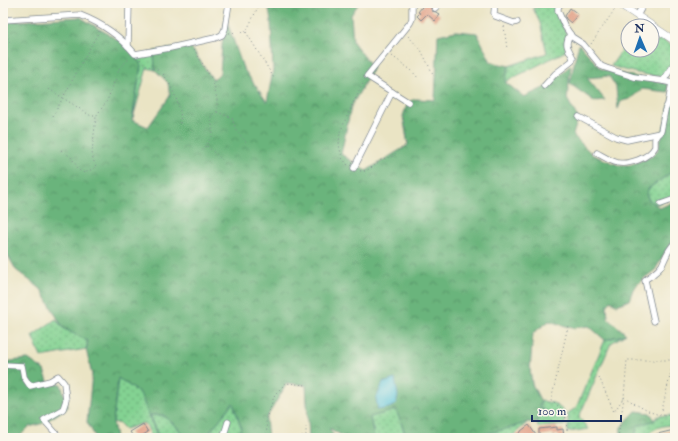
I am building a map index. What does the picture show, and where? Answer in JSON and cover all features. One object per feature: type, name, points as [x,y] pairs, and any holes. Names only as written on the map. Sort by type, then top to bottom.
[{"type":"main road","points":[[618,3],[675,41]]},
{"type":"street","points":[[128,46],[130,3]]},
{"type":"street","points":[[3,20],[80,15],[91,19],[111,31],[135,54],[215,39],[222,35],[225,28],[229,3]]},
{"type":"street","points":[[408,102],[367,76],[410,23],[412,19],[412,3]]},
{"type":"street","points":[[435,8],[440,3]]},
{"type":"street","points":[[495,3],[495,16],[514,23],[517,22]]},
{"type":"street","points":[[562,3],[558,8],[558,12],[564,25],[570,34],[583,44],[598,63],[606,68],[634,77],[673,84],[665,110],[661,131],[655,139],[656,147],[647,157],[628,164],[619,164],[597,154]]},
{"type":"street","points":[[637,16],[644,3]]},
{"type":"street","points":[[544,86],[572,61],[573,58],[566,47],[567,39],[570,34]]},
{"type":"street","points":[[663,81],[675,62]]},
{"type":"street","points":[[354,168],[392,92]]},
{"type":"street","points":[[579,117],[616,137],[627,140],[660,133]]},
{"type":"street","points":[[660,204],[675,199]]},
{"type":"street","points":[[654,321],[645,280],[654,274],[675,243]]},
{"type":"street","points":[[3,365],[22,366],[24,377],[30,386],[50,381],[58,376],[64,383],[66,400],[63,409],[44,420],[60,438]]},
{"type":"street","points":[[223,438],[228,422]]},
{"type":"path","points":[[587,50],[618,3]]},
{"type":"path","points":[[246,32],[259,5]]},
{"type":"path","points":[[503,19],[507,49]]},
{"type":"path","points":[[3,24],[10,44]]},
{"type":"path","points":[[53,116],[99,32],[111,31]]},
{"type":"path","points":[[404,31],[421,50],[434,76]]},
{"type":"path","points":[[223,33],[246,32]]},
{"type":"path","points":[[246,32],[274,78]]},
{"type":"path","points":[[191,44],[212,80],[217,99],[217,111]]},
{"type":"path","points":[[386,52],[411,70],[419,80]]},
{"type":"path","points":[[61,150],[71,157],[80,171],[85,173],[96,167],[92,152],[96,116],[107,102],[120,67],[135,54],[144,64],[162,72],[170,84],[181,113],[180,125]]},
{"type":"path","points":[[50,88],[92,116],[96,116]]},
{"type":"path","points":[[217,111],[232,118],[236,130],[246,142]]},
{"type":"path","points":[[202,151],[214,135],[211,116],[217,111]]},
{"type":"path","points":[[206,145],[222,160]]},
{"type":"path","points":[[568,326],[551,402],[565,411],[568,438]]},
{"type":"path","points":[[660,415],[671,372],[672,360],[674,358],[670,329]]},
{"type":"path","points":[[618,438],[624,397],[627,360],[672,360]]},
{"type":"path","points":[[671,372],[675,373]]},
{"type":"path","points":[[599,377],[614,412],[624,397]]},
{"type":"path","points":[[269,438],[267,435],[266,420],[275,394],[286,383],[306,385]]},
{"type":"path","points":[[624,397],[654,414],[667,416],[675,415]]},
{"type":"path","points":[[294,438],[306,435],[306,427]]},
{"type":"path","points":[[331,434],[335,438]]},
{"type":"green space","points":[[268,3],[359,3],[351,15],[353,42],[373,68],[351,107],[341,154],[366,171],[408,145],[403,116],[408,102],[415,99],[435,100],[438,35],[456,31],[477,33],[491,62],[509,66],[505,82],[524,97],[546,87],[571,65],[567,99],[578,118],[573,135],[593,155],[618,165],[630,165],[648,158],[658,150],[674,87],[675,88],[675,168],[649,188],[646,194],[649,200],[660,208],[675,201],[675,240],[667,249],[655,270],[633,289],[629,300],[617,305],[611,301],[607,306],[608,318],[626,334],[605,340],[589,326],[573,328],[549,321],[533,333],[530,369],[532,384],[541,402],[539,406],[545,411],[535,423],[528,422],[469,438],[407,438],[396,410],[370,417],[374,438],[346,438],[329,428],[335,438],[309,438],[306,385],[287,383],[266,419],[268,438],[238,438],[241,427],[233,403],[205,438],[185,438],[177,427],[163,415],[150,415],[160,438],[158,438],[140,393],[118,378],[113,422],[116,438],[96,438],[87,422],[92,375],[86,349],[88,341],[63,328],[41,289],[16,270],[3,248],[3,22],[80,17],[128,46],[141,65],[132,120],[148,127],[170,96],[168,83],[155,70],[154,51],[190,46],[213,80],[220,73],[223,33],[226,19],[243,68],[267,102],[273,70],[271,22]]},
{"type":"green space","points":[[546,3],[558,3],[555,10],[567,35],[565,42],[566,51],[505,82],[509,66],[547,53],[540,23],[533,8],[546,5]]},
{"type":"green space","points":[[660,38],[675,48],[675,58],[661,77],[636,73],[611,66],[620,53],[620,58],[660,58]]},
{"type":"green space","points":[[579,44],[601,69],[668,84],[668,92],[642,89],[630,99],[621,101],[618,109],[616,87],[609,76],[587,78],[605,100],[594,101],[570,84]]},
{"type":"green space","points":[[154,53],[155,70],[147,68],[133,118],[141,65],[135,57]]},
{"type":"green space","points":[[675,168],[675,196],[657,204],[649,200],[646,194],[649,188]]},
{"type":"green space","points":[[56,319],[63,328],[88,341],[86,349],[41,357],[32,336]]},
{"type":"green space","points":[[626,334],[611,343],[579,417],[588,429],[568,432],[568,413],[576,408],[605,340]]},
{"type":"green space","points":[[28,359],[44,370],[49,384],[61,384],[68,407],[44,423],[29,427],[18,438],[3,438],[3,362]]},
{"type":"green space","points":[[117,377],[140,393],[158,438],[152,437],[145,423],[125,429],[120,424],[113,422]]},
{"type":"green space","points":[[542,401],[553,403],[564,411],[565,425],[538,427],[537,422],[544,411],[539,406]]},
{"type":"green space","points":[[233,402],[241,427],[238,438],[205,438]]},
{"type":"green space","points":[[397,409],[406,438],[374,438],[373,428],[369,417]]},
{"type":"green space","points":[[636,411],[650,413],[655,420],[637,426],[635,438],[620,438],[621,427]]},
{"type":"green space","points":[[150,415],[162,415],[177,427],[185,438],[160,438]]},
{"type":"green space","points":[[675,415],[675,426],[661,426],[649,433],[650,438],[635,438],[637,425],[655,420],[658,416]]},
{"type":"green space","points":[[528,422],[510,438],[468,438]]},
{"type":"water","points":[[395,379],[398,396],[396,404],[389,408],[378,410],[376,399],[383,383]]},
{"type":"building","points":[[425,3],[428,3],[431,6],[432,11],[440,15],[435,21],[427,14],[421,20],[417,16],[420,13],[418,12]]},
{"type":"building","points":[[570,8],[578,14],[571,23],[565,16]]},
{"type":"building","points":[[143,424],[148,432],[138,438],[134,438],[130,432]]},
{"type":"building","points":[[529,425],[538,438],[512,438],[521,432]]},
{"type":"building","points":[[557,427],[557,430],[563,429],[564,438],[559,438],[558,435],[553,436],[553,434],[539,436],[539,429]]},
{"type":"building","points":[[674,430],[675,438],[649,438],[649,436]]}]
